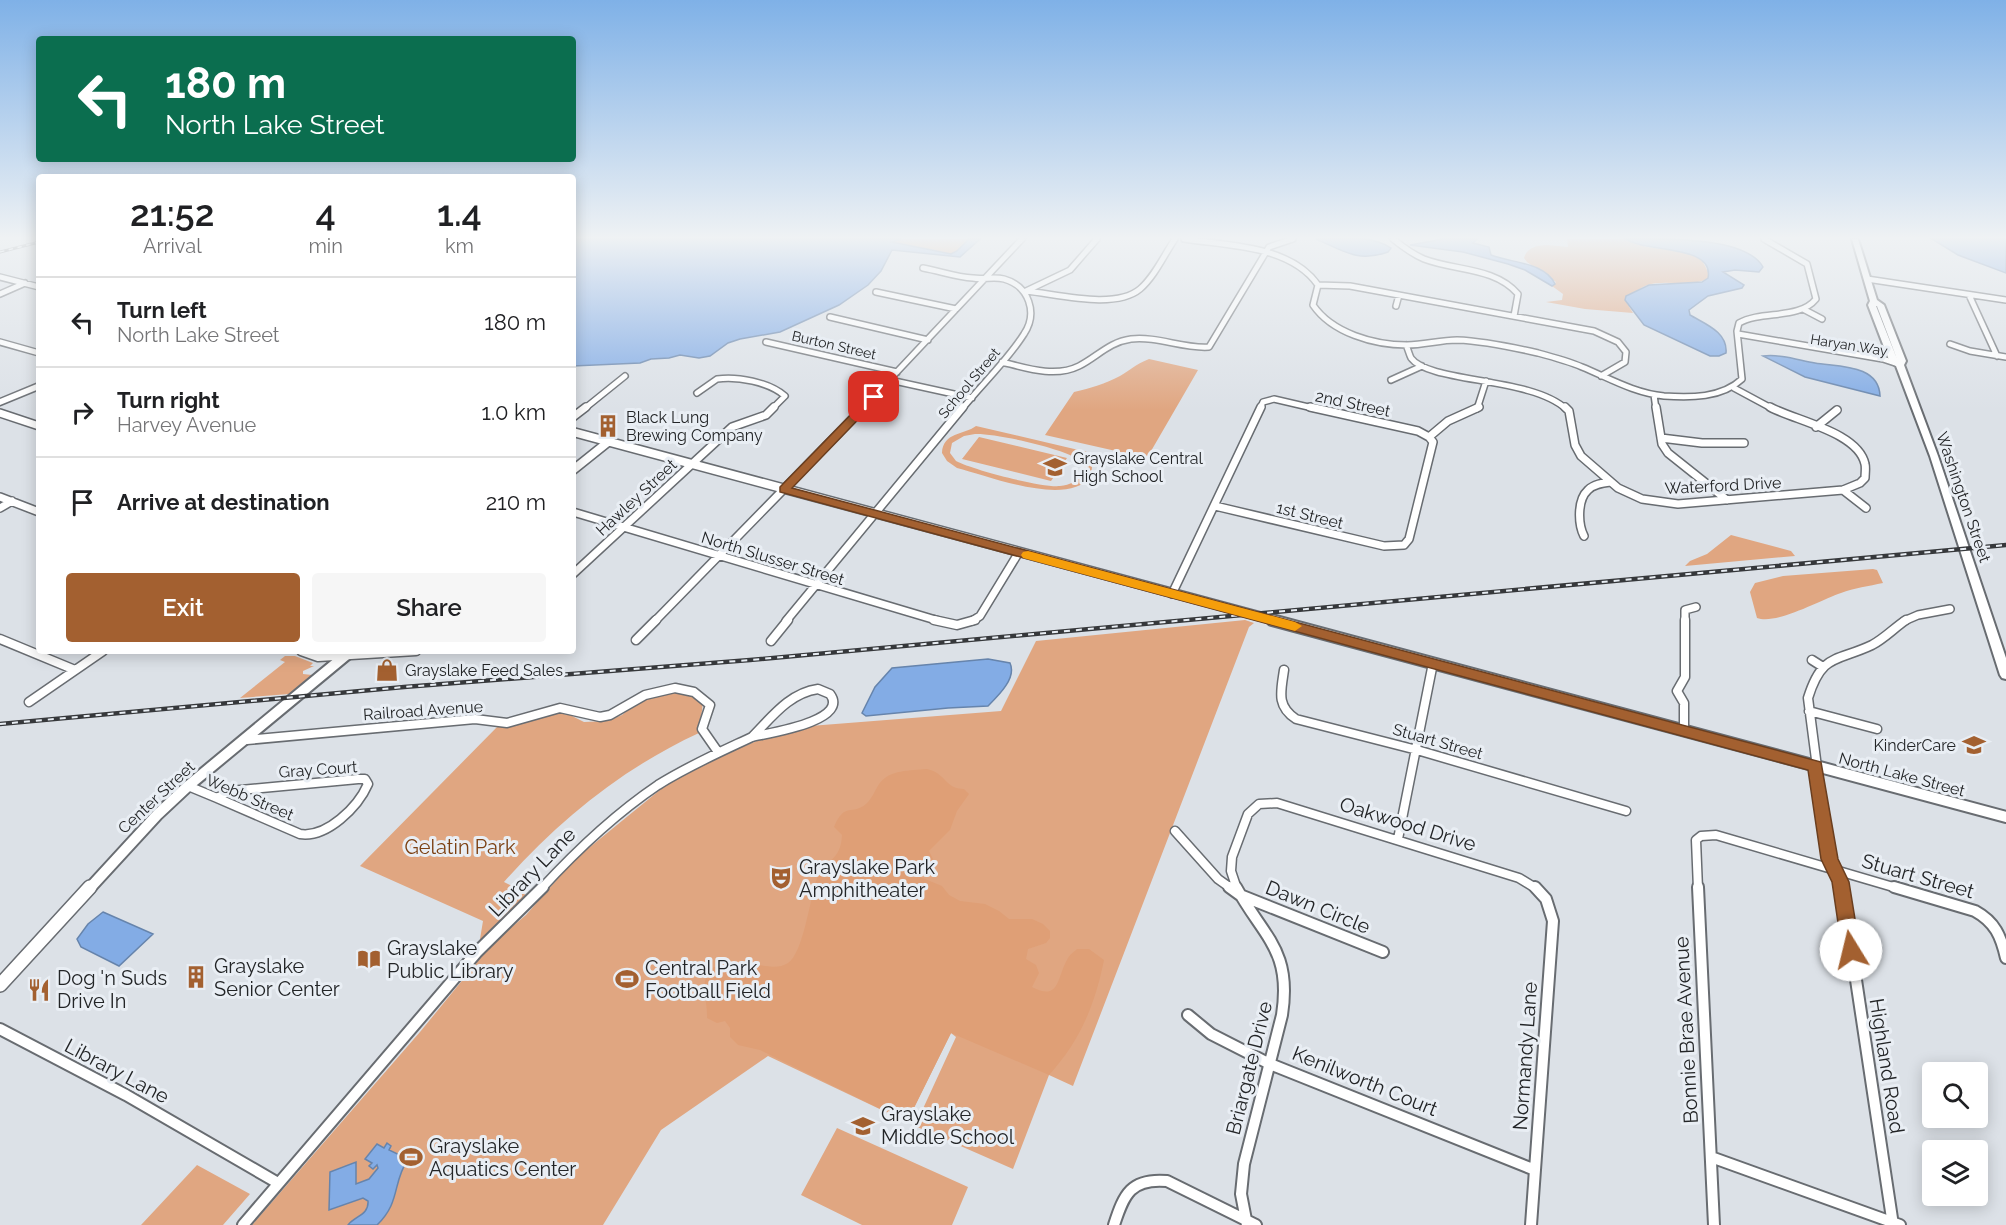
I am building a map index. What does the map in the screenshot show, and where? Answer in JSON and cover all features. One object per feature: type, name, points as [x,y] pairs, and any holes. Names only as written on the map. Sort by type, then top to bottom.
[{"type":"main road","name":"Washington Street","points":[[1873,296],[1875,301],[1872,305],[1893,360],[1900,365],[1942,478],[2006,675]]},
{"type":"main road","points":[[0,402],[36,387]]},
{"type":"street","points":[[896,296],[956,309]]},
{"type":"street","points":[[636,640],[890,380],[968,296]]},
{"type":"street","name":"School Street","points":[[771,641],[1021,338],[1030,320],[1028,296]]},
{"type":"street","points":[[1072,296],[1112,298],[1121,296]]},
{"type":"street","points":[[1002,362],[1046,372],[1064,371],[1080,365],[1105,346],[1134,339],[1160,339],[1209,347],[1240,296]]},
{"type":"street","points":[[1315,296],[1313,305],[1325,320],[1366,338],[1406,345],[1447,340],[1472,342],[1558,359],[1631,389],[1654,395],[1675,396],[1721,393],[1734,388],[1743,375],[1738,336],[1739,323],[1752,315],[1812,306],[1815,296]]},
{"type":"street","points":[[1396,306],[1399,296]]},
{"type":"street","points":[[1405,296],[1594,331],[1618,342],[1626,352],[1625,362],[1601,376]]},
{"type":"street","points":[[1514,316],[1518,296]]},
{"type":"street","points":[[1970,296],[1997,356]]},
{"type":"street","points":[[1978,296],[2006,300]]},
{"type":"street","points":[[1803,309],[1822,319]]},
{"type":"street","points":[[830,317],[928,340]]},
{"type":"street","name":"Haryan Way","points":[[1738,336],[1900,365]]},
{"type":"street","points":[[0,342],[36,352]]},
{"type":"street","name":"Burton Street","points":[[766,342],[897,372]]},
{"type":"street","points":[[1950,344],[1970,351],[2006,357]]},
{"type":"street","points":[[1406,345],[1412,359],[1422,366]]},
{"type":"street","points":[[1391,380],[1422,366]]},
{"type":"street","name":"Waterford Drive","points":[[1422,366],[1438,372],[1537,391],[1562,403],[1569,411],[1577,451],[1611,482],[1634,496],[1660,503],[1843,490]]},
{"type":"street","points":[[576,415],[625,376]]},
{"type":"street","name":"Hawley Street","points":[[576,571],[732,427],[766,415],[785,396],[777,389],[726,377],[710,382],[697,393]]},
{"type":"street","name":"Burton Street","points":[[890,380],[972,398]]},
{"type":"street","points":[[1430,437],[1437,433],[1446,422],[1467,416],[1479,407],[1486,381]]},
{"type":"street","points":[[1734,388],[1780,412],[1854,445],[1864,458],[1865,478],[1860,483],[1843,490],[1866,508]]},
{"type":"street","points":[[1654,395],[1661,438],[1666,450],[1675,461],[1727,500]]},
{"type":"street","name":"2nd Street","points":[[1215,506],[1263,402],[1270,399],[1418,431],[1430,437]]},
{"type":"street","points":[[1816,427],[1837,410]]},
{"type":"street","points":[[0,413],[36,425]]},
{"type":"street","name":"North Lake Street","points":[[576,433],[2006,817]]},
{"type":"street","name":"1st Street","points":[[1215,506],[1384,546],[1399,547],[1409,538],[1433,442],[1430,437]]},
{"type":"street","points":[[1661,438],[1702,443],[1744,443]]},
{"type":"street","points":[[576,468],[608,442]]},
{"type":"street","points":[[1584,536],[1578,526],[1581,498],[1589,488],[1611,482]]},
{"type":"street","points":[[0,497],[36,511]]},
{"type":"street","points":[[0,508],[12,501]]},
{"type":"street","points":[[1172,594],[1215,506]]},
{"type":"street","name":"North Slusser Street","points":[[576,513],[948,624],[966,624],[980,616],[1018,552]]},
{"type":"street","points":[[1684,731],[1684,703],[1677,691],[1685,677],[1685,610],[1696,607]]},
{"type":"street","points":[[1812,660],[1823,667],[1842,654],[1883,639],[1907,619],[1950,609]]},
{"type":"street","points":[[0,639],[36,654]]},
{"type":"street","points":[[36,654],[75,670]]},
{"type":"street","points":[[29,702],[99,654]]},
{"type":"street","points":[[310,654],[318,657],[347,654]]},
{"type":"street","name":"Center Street","points":[[0,985],[141,832],[188,786],[247,740],[347,654]]},
{"type":"street","points":[[1398,839],[1433,663]]},
{"type":"street","name":"Highland Road","points":[[1823,667],[1814,678],[1810,688],[1809,711],[1816,766],[1829,859],[1840,882],[1895,1224]]},
{"type":"street","name":"Stuart Street","points":[[1284,670],[1280,702],[1286,713],[1316,725],[1417,750],[1626,811]]},
{"type":"street","name":"Railroad Avenue","points":[[247,740],[475,719],[507,723],[561,708],[596,718],[611,715],[625,705],[652,692],[667,688],[690,688],[705,697],[710,705],[702,729],[718,752]]},
{"type":"street","name":"Library Lane","points":[[243,1225],[477,952],[519,913],[564,862],[598,831],[657,786],[718,752],[752,737],[818,720],[833,708],[833,698],[830,693],[817,689],[801,692],[752,737]]},
{"type":"street","points":[[1809,711],[1877,729]]},
{"type":"street","name":"Gray Court","points":[[216,799],[231,791],[358,779],[364,779],[368,784],[364,793],[324,831],[310,836],[300,834]]},
{"type":"street","name":"Webb Street","points":[[188,786],[300,834]]},
{"type":"street","name":"Oakwood Drive","points":[[1259,804],[1278,803],[1398,839],[1519,878],[1542,893]]},
{"type":"street","name":"Briargate Drive","points":[[1249,1224],[1241,1194],[1244,1164],[1282,1015],[1286,990],[1282,965],[1273,943],[1240,895],[1231,871],[1232,857],[1244,824],[1259,804]]},
{"type":"street","name":"Briargate Drive","points":[[1175,831],[1218,879],[1240,895]]},
{"type":"street","name":"Stuart Street","points":[[1701,836],[1716,836],[1985,916],[1999,932],[2006,958]]},
{"type":"street","name":"Bonnie Brae Avenue","points":[[1701,836],[1696,840],[1695,859],[1714,1225]]},
{"type":"street","name":"Normandy Lane","points":[[1531,1225],[1553,921],[1551,905],[1542,893]]},
{"type":"street","name":"Dawn Circle","points":[[1240,895],[1383,952]]},
{"type":"street","name":"Kenilworth Court","points":[[1188,1015],[1211,1035],[1270,1064],[1535,1170]]},
{"type":"street","name":"Library Lane","points":[[0,1029],[135,1100],[278,1183]]},
{"type":"street","points":[[1711,1157],[1895,1224]]},
{"type":"street","points":[[1114,1225],[1128,1192],[1144,1180],[1153,1179],[1167,1181],[1249,1224]]},
{"type":"green space","points":[[1563,296],[1630,296],[1625,300],[1633,313],[1585,309],[1546,302],[1562,300]]},
{"type":"green space","points":[[1149,359],[1198,370],[1147,458],[1045,435],[1074,392],[1109,381]]},
{"type":"green space","points":[[976,426],[1087,452],[1085,455],[1092,467],[1091,476],[1080,485],[1047,490],[1027,487],[957,468],[947,461],[942,453],[943,446],[950,438]],"holes":[[[985,434],[1030,443],[1073,456],[1081,461],[1083,473],[1067,485],[1051,486],[1008,478],[977,469],[956,461],[950,453],[952,443],[964,436]]]},
{"type":"green space","points":[[979,437],[1067,458],[1051,481],[962,459]]},
{"type":"green space","points":[[1731,535],[1791,551],[1795,556],[1685,566],[1690,561],[1707,554]]},
{"type":"green space","points":[[1877,570],[1883,583],[1846,591],[1787,615],[1776,618],[1757,618],[1750,592],[1755,583],[1783,576]]},
{"type":"green space","points":[[1245,620],[1254,623],[1249,627],[1073,1086],[1049,1075],[1013,1169],[915,1126],[956,1037],[951,1033],[907,1122],[768,1056],[661,1130],[603,1225],[252,1225],[420,1032],[492,944],[526,915],[574,860],[666,785],[704,763],[759,740],[810,726],[1001,711],[1036,641]]},
{"type":"green space","points":[[285,656],[295,656],[313,663],[310,666],[314,666],[303,671],[303,674],[312,675],[289,694],[240,698],[285,662],[280,660]]},
{"type":"green space","name":"Gelatin Park","points":[[683,691],[702,701],[699,733],[644,762],[618,779],[547,837],[504,882],[512,886],[506,893],[517,898],[522,893],[530,897],[479,945],[483,921],[360,866],[499,725],[557,713],[570,715],[584,722],[607,721],[622,715],[641,699]]},
{"type":"green space","points":[[837,1128],[968,1187],[952,1225],[862,1225],[801,1195]]},
{"type":"green space","points":[[197,1165],[250,1194],[223,1225],[141,1225]]},
{"type":"shaded area","points":[[927,769],[969,794],[957,811],[950,830],[929,851],[933,859],[920,877],[942,886],[949,895],[960,901],[985,904],[1009,919],[1032,919],[1043,924],[1050,931],[1050,938],[1046,943],[1028,949],[1026,959],[1036,965],[1039,973],[1032,987],[1048,992],[1053,990],[1068,958],[1077,949],[1089,949],[1104,960],[1085,1022],[1078,1036],[1049,1075],[951,1033],[907,1122],[760,1050],[738,1045],[730,1037],[730,1028],[725,1021],[717,1023],[707,1018],[704,991],[706,978],[714,967],[756,965],[776,967],[788,963],[798,949],[802,938],[819,874],[835,856],[841,844],[842,835],[834,827],[838,819],[845,811],[857,809],[866,804],[879,784],[889,776],[895,773]]},
{"type":"water","points":[[576,296],[852,296],[839,305],[780,332],[728,343],[710,356],[699,358],[680,355],[640,363],[576,366]]},
{"type":"water","points":[[1626,296],[1708,296],[1689,310],[1690,315],[1709,325],[1719,334],[1726,346],[1726,353],[1710,356],[1644,325],[1625,300]]},
{"type":"water","points":[[1763,356],[1856,369],[1873,378],[1880,396],[1805,377]]},
{"type":"water","points":[[988,659],[1010,663],[1011,675],[1009,681],[988,706],[866,716],[862,713],[875,687],[892,668]]},
{"type":"water","points":[[103,912],[153,934],[119,966],[81,947],[77,939],[88,924]]},
{"type":"water","points":[[387,1143],[391,1146],[389,1150],[408,1159],[390,1208],[377,1225],[348,1225],[364,1212],[368,1201],[363,1198],[329,1210],[330,1172],[356,1162],[356,1184],[369,1179],[378,1168],[377,1165],[373,1169],[369,1166],[372,1163],[365,1159],[377,1144],[384,1148]]},
{"type":"railway","points":[[0,724],[404,687],[750,660],[2006,545]]},
{"type":"slow traffic","points":[[1028,555],[1295,626]]},
{"type":"place","name":"Black Lung Brewing Company","points":[[608,426]]},
{"type":"place","name":"Grayslake Central High School","points":[[1055,467]]},
{"type":"place","name":"Grayslake Feed Sales","points":[[387,670]]},
{"type":"place","name":"KinderCare","points":[[1974,745]]},
{"type":"place","name":"Grayslake Park Amphitheater","points":[[781,878]]},
{"type":"place","name":"Grayslake Public Library","points":[[369,959]]},
{"type":"place","name":"Grayslake Senior Center","points":[[196,977]]},
{"type":"place","name":"Central Park Football Field","points":[[627,979]]},
{"type":"place","name":"Dog 'n Suds Drive In","points":[[39,990]]},
{"type":"place","name":"Grayslake Middle School","points":[[863,1126]]},
{"type":"place","name":"Grayslake Aquatics Center","points":[[411,1157]]},
{"type":"route","points":[[874,397],[784,489],[1816,766],[1829,859],[1840,882],[1851,950]]}]
